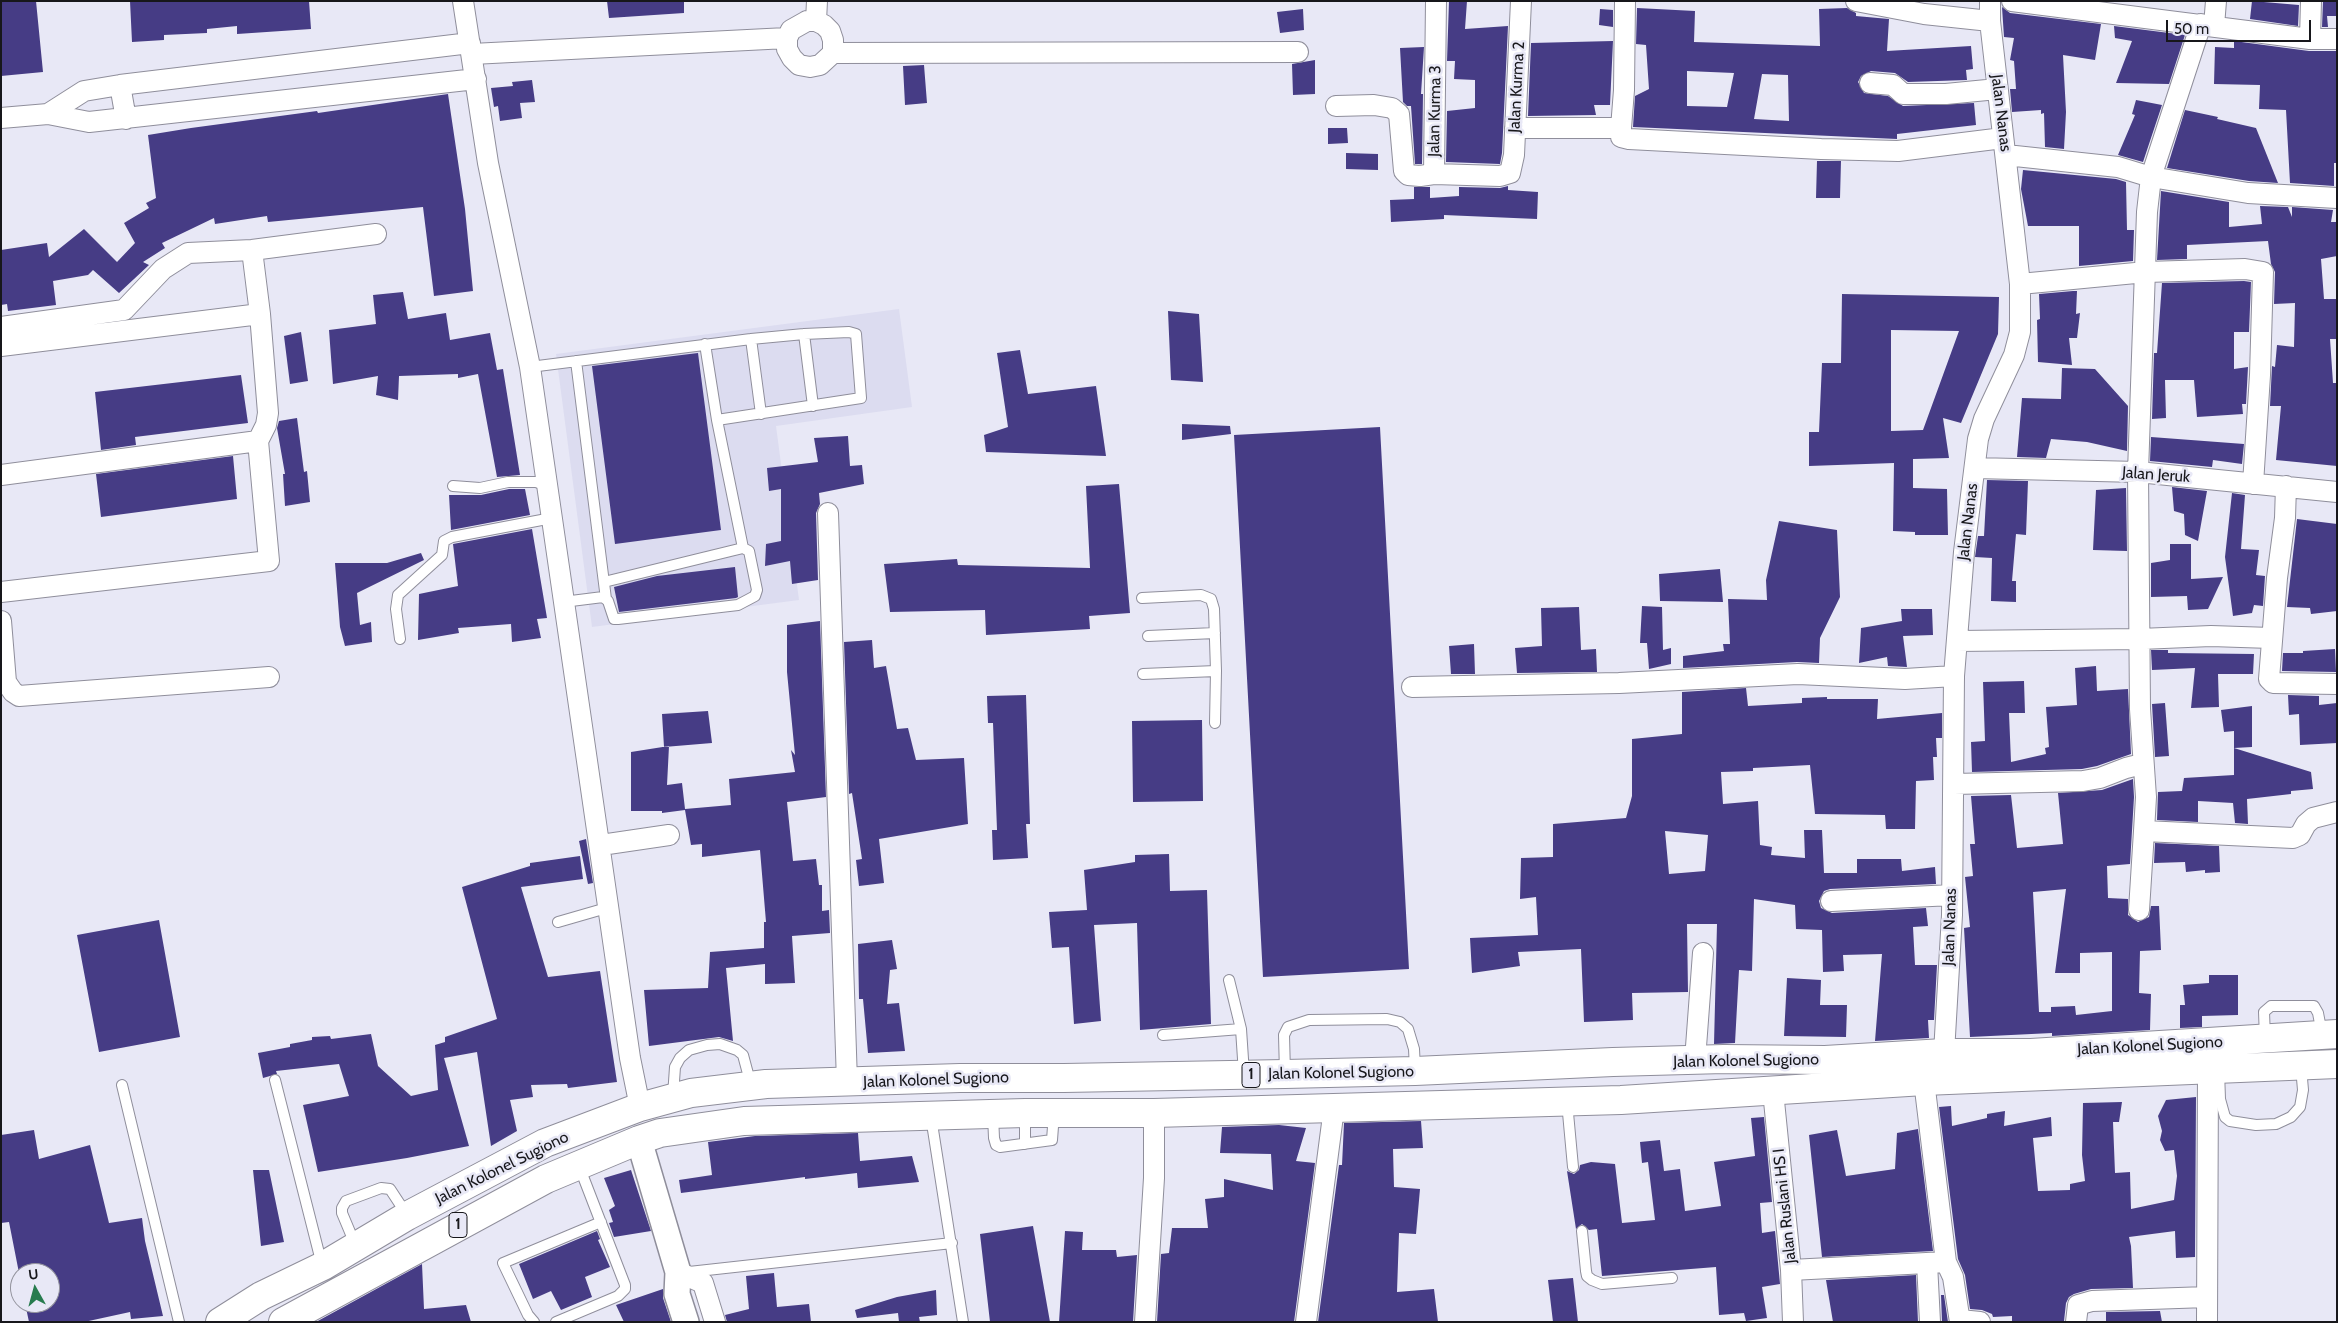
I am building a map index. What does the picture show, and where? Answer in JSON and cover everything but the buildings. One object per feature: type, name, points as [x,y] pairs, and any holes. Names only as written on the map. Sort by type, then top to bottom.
[{"type":"highway","name":"Jalan Kolonel Sugiono","points":[[220,1322],[261,1296],[323,1266],[355,1245],[407,1216],[545,1143],[640,1107],[673,1097],[751,1085],[960,1078],[1415,1071],[1695,1060],[1825,1060],[1944,1053],[2085,1050],[2329,1035]]},
{"type":"highway","name":"Jalan Kolonel Sugiono","points":[[282,1322],[478,1214],[546,1179],[639,1140],[673,1130],[744,1121],[1054,1112],[1154,1113],[1567,1101],[1773,1091],[1924,1081],[2337,1064]]},
{"type":"highway","points":[[1244,1075],[1246,1110]]},
{"type":"street","points":[[463,1],[488,163],[530,367],[563,602],[610,907],[630,1058],[640,1107]]},
{"type":"street","name":"Jalan Kurma 3","points":[[1436,1],[1434,174],[1500,176],[1510,173]]},
{"type":"street","name":"Jalan Kurma 2","points":[[1510,173],[1515,128],[1521,1]]},
{"type":"street","points":[[1626,1],[1624,90],[1620,137],[1822,149],[1898,151],[2005,146],[2118,167],[2152,177],[2248,194],[2337,198]]},
{"type":"street","points":[[1856,1],[1924,14],[1990,21]]},
{"type":"street","name":"Jalan Nanas","points":[[1944,1053],[1952,895],[1954,676],[1964,552],[1978,440],[1984,419],[2007,373],[2019,338],[2020,284],[1997,89],[1990,21],[1990,1]]},
{"type":"street","points":[[2012,1],[2310,39],[2337,39]]},
{"type":"street","points":[[2139,910],[2146,797],[2142,764],[2138,472],[2147,212],[2152,177],[2216,1]]},
{"type":"street","points":[[2310,39],[2311,1]]},
{"type":"street","points":[[833,53],[833,40],[830,32],[816,11],[807,20],[791,30],[787,38],[787,49],[792,58],[799,64],[810,67],[820,65],[833,53],[1298,52]]},
{"type":"street","points":[[48,114],[84,92],[120,84],[471,48],[787,38]]},
{"type":"street","points":[[1,118],[48,114],[89,122],[126,119],[476,79]]},
{"type":"street","points":[[1870,82],[1893,84],[1904,94],[1946,94],[1997,89]]},
{"type":"street","points":[[120,84],[126,119]]},
{"type":"street","points":[[1336,106],[1374,105],[1392,108],[1398,114],[1404,171],[1408,175],[1434,174]]},
{"type":"street","points":[[1515,128],[1621,128]]},
{"type":"street","points":[[118,330],[124,310],[163,269],[188,253],[252,250],[376,234]]},
{"type":"street","points":[[1,592],[269,562],[258,441],[266,425],[268,413],[260,314],[252,250]]},
{"type":"street","points":[[2020,284],[2146,272],[2245,269],[2263,272],[2260,366],[2252,484]]},
{"type":"street","points":[[1,327],[124,310]]},
{"type":"street","points":[[1,346],[118,330],[260,314]]},
{"type":"street","points":[[1,475],[258,441]]},
{"type":"street","name":"Jalan Jeruk","points":[[1975,468],[2138,472],[2337,492]]},
{"type":"street","points":[[2286,486],[2285,518],[2272,638],[2270,679],[2273,683],[2337,684]]},
{"type":"street","points":[[828,514],[846,1082]]},
{"type":"street","points":[[1,620],[6,682],[13,692],[19,696],[269,677]]},
{"type":"street","points":[[1957,641],[2140,639],[2211,636],[2272,638]]},
{"type":"street","points":[[1412,687],[1619,683],[1798,674],[1905,679],[1954,676]]},
{"type":"street","points":[[1954,784],[2084,781],[2100,778],[2142,764]]},
{"type":"street","points":[[2144,830],[2293,838],[2300,835],[2306,824],[2313,818],[2337,812]]},
{"type":"street","points":[[601,845],[670,836]]},
{"type":"street","points":[[1831,901],[1952,895]]},
{"type":"street","points":[[1695,1060],[1703,953]]},
{"type":"street","points":[[2207,1322],[2214,1070]]},
{"type":"street","points":[[1924,1081],[1936,1262],[1930,1322]]},
{"type":"street","name":"Jalan Ruslani HS I","points":[[1773,1091],[1792,1270],[1793,1322]]},
{"type":"street","points":[[1306,1322],[1334,1108]]},
{"type":"street","points":[[1145,1322],[1154,1178],[1154,1113]]},
{"type":"street","points":[[639,1140],[678,1272],[677,1294],[686,1322]]},
{"type":"street","points":[[1792,1270],[1936,1262],[1953,1277],[1967,1321]]},
{"type":"street","points":[[678,1272],[703,1284],[715,1322]]},
{"type":"street","points":[[2076,1322],[2078,1306],[2092,1301],[2207,1297]]},
{"type":"lane","points":[[530,367],[751,339],[804,334],[849,332],[856,334],[862,397],[717,420]]},
{"type":"lane","points":[[804,334],[813,406]]},
{"type":"lane","points":[[751,339],[761,414]]},
{"type":"lane","points":[[705,344],[717,420],[743,548]]},
{"type":"lane","points":[[576,361],[606,599],[614,619],[745,603],[755,596],[756,590],[749,551],[743,548],[604,582]]},
{"type":"lane","points":[[453,486],[480,488],[517,482],[536,482],[548,486]]},
{"type":"lane","points":[[400,639],[396,609],[398,595],[442,555],[444,541],[452,537],[552,518]]},
{"type":"lane","points":[[1142,598],[1202,595],[1211,599],[1215,633],[1215,724]]},
{"type":"lane","points":[[563,602],[598,597],[606,599]]},
{"type":"lane","points":[[1148,636],[1215,633]]},
{"type":"lane","points":[[1143,674],[1216,671]]},
{"type":"lane","points":[[558,922],[610,907]]},
{"type":"lane","points":[[1229,980],[1240,1029],[1244,1075]]},
{"type":"lane","points":[[1285,1074],[1284,1035],[1288,1027],[1309,1020],[1387,1019],[1400,1022],[1408,1028],[1414,1049],[1415,1071]]},
{"type":"lane","points":[[1163,1035],[1240,1029]]},
{"type":"lane","points":[[673,1097],[675,1067],[680,1058],[689,1050],[707,1045],[720,1044],[737,1050],[742,1056],[751,1085]]},
{"type":"lane","points":[[2214,1070],[2226,1117],[2230,1121],[2256,1125],[2276,1124],[2291,1117],[2300,1107],[2303,1090],[2301,1066]]},
{"type":"lane","points":[[275,1080],[323,1266]]},
{"type":"lane","points":[[122,1085],[179,1322]]},
{"type":"lane","points":[[1567,1101],[1573,1167]]},
{"type":"lane","points":[[993,1114],[996,1145],[1025,1144],[1052,1140],[1054,1112]]},
{"type":"lane","points":[[1025,1113],[1025,1144]]},
{"type":"lane","points":[[931,1116],[963,1322]]},
{"type":"lane","points":[[556,1322],[618,1296],[623,1292],[625,1285],[579,1165]]},
{"type":"lane","points":[[355,1245],[342,1213],[342,1208],[346,1201],[381,1188],[390,1189],[407,1216]]},
{"type":"lane","points":[[534,1322],[528,1315],[503,1263],[601,1222]]},
{"type":"lane","points":[[1582,1231],[1587,1276],[1592,1280],[1602,1284],[1672,1278]]},
{"type":"lane","points":[[678,1272],[712,1270],[952,1243]]},
{"type":"shaded area","points":[[899,309],[912,407],[776,426],[799,600],[592,627],[556,354]]}]
